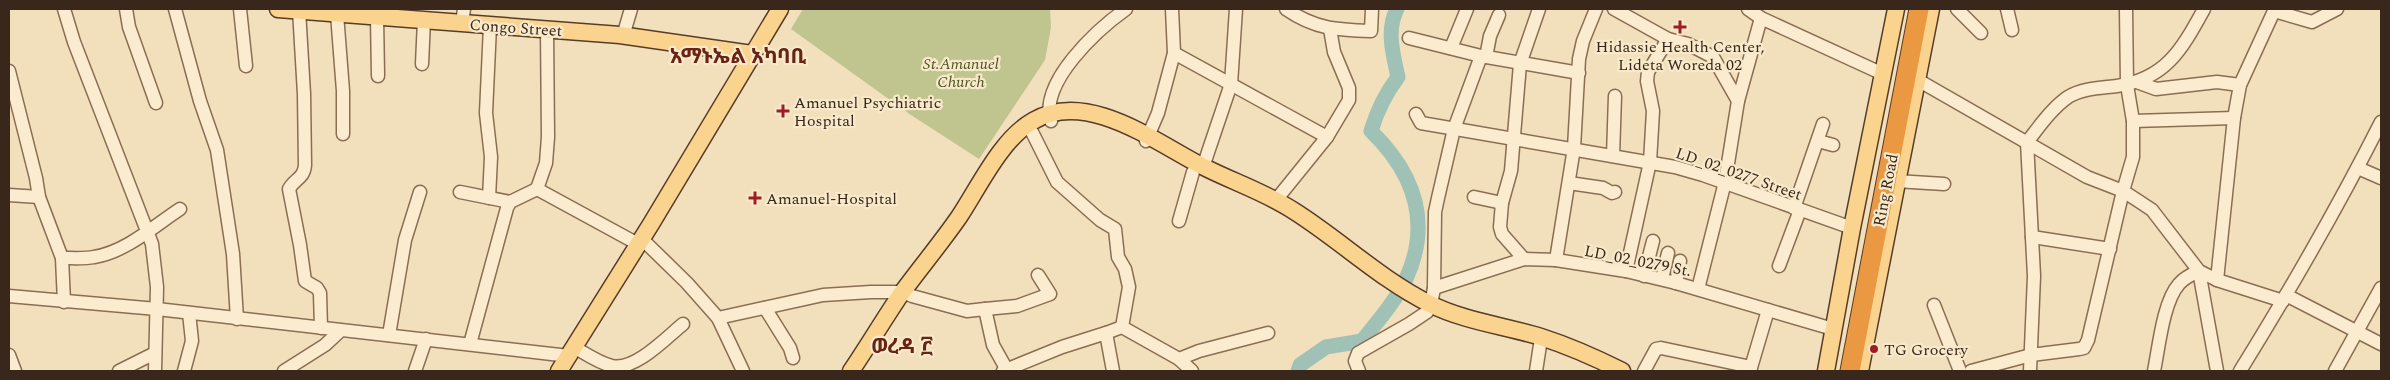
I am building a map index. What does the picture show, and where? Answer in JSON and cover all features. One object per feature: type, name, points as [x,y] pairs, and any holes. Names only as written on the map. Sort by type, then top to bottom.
[{"type":"highway","name":"Ring Road","points":[[1839,371],[1908,9]]},
{"type":"highway","name":"Ring Road","points":[[1850,371],[1919,9]]},
{"type":"main road","name":"Congo Street","points":[[278,9],[424,20],[463,16],[490,26],[623,36],[752,54]]},
{"type":"main road","points":[[559,371],[780,9]]},
{"type":"main road","points":[[1826,371],[1852,228],[1896,9]]},
{"type":"main road","points":[[1860,371],[1931,9]]},
{"type":"main road","points":[[851,371],[907,294],[1003,150],[1032,121],[1066,116],[1075,116],[1117,127],[1148,138],[1198,169],[1274,209],[1410,298],[1459,323],[1540,345],[1600,371]]},
{"type":"main road","points":[[863,371],[907,294],[955,240],[1011,155],[1032,132],[1050,118]]},
{"type":"main road","points":[[1198,169],[1276,200],[1296,212],[1385,283]]},
{"type":"main road","points":[[1429,308],[1543,338],[1622,371]]},
{"type":"street","points":[[64,9],[117,156],[148,230],[156,267],[157,309],[154,371]]},
{"type":"street","points":[[126,9],[129,27],[156,103]]},
{"type":"street","points":[[175,9],[200,101],[217,150],[233,254],[237,320]]},
{"type":"street","points":[[240,9],[246,66]]},
{"type":"street","points":[[623,36],[631,9]]},
{"type":"street","points":[[1050,118],[1052,92],[1063,72],[1104,25],[1126,9]]},
{"type":"street","points":[[1148,138],[1158,113],[1174,53],[1172,9]]},
{"type":"street","points":[[1179,221],[1231,84],[1236,9]]},
{"type":"street","points":[[1286,9],[1308,22],[1330,29],[1370,31],[1372,9]]},
{"type":"street","points":[[1451,48],[1467,9]]},
{"type":"street","points":[[1524,259],[1502,234],[1500,227],[1502,203],[1511,171],[1520,64],[1539,9]]},
{"type":"street","points":[[1556,260],[1574,148],[1580,50],[1596,9]]},
{"type":"street","points":[[1614,9],[1668,39],[1688,44],[1713,57],[1738,101]]},
{"type":"street","points":[[1748,9],[1761,18],[1883,74]]},
{"type":"street","points":[[1957,9],[1981,33]]},
{"type":"street","points":[[2007,9],[2012,30]]},
{"type":"street","points":[[1971,371],[2031,355],[2084,348],[2095,316],[2123,191],[2133,157],[2132,83],[2126,9]]},
{"type":"street","points":[[2030,371],[2034,276],[2027,142],[2053,110],[2068,97],[2083,90],[2132,83],[2153,75],[2181,49],[2204,9]]},
{"type":"street","points":[[2217,280],[2234,118],[2240,85],[2274,10],[2312,22],[2337,9]]},
{"type":"street","points":[[299,10],[304,94],[305,165],[304,173],[300,179],[289,189],[300,244],[302,275],[305,282],[317,288],[320,293],[321,328]]},
{"type":"street","points":[[337,14],[343,91],[343,134]]},
{"type":"street","points":[[1359,371],[1355,357],[1429,308],[1434,288],[1435,212],[1454,129],[1500,15]]},
{"type":"street","points":[[377,17],[378,76]]},
{"type":"street","points":[[1698,289],[1725,182],[1738,101],[1761,18]]},
{"type":"street","points":[[422,64],[424,20]]},
{"type":"street","points":[[489,198],[491,157],[486,113],[490,26]]},
{"type":"street","points":[[1276,200],[1327,137],[1350,100],[1349,88],[1334,52],[1330,29]]},
{"type":"street","points":[[460,192],[510,202],[537,190],[546,163],[548,136],[547,30]]},
{"type":"street","points":[[1410,38],[1520,64],[1579,73]]},
{"type":"street","points":[[1626,271],[1650,162],[1653,111],[1647,81],[1648,72],[1668,39]]},
{"type":"street","points":[[1174,53],[1327,137]]},
{"type":"street","points":[[9,71],[39,197],[62,258],[64,302]]},
{"type":"street","points":[[1916,79],[2087,176],[2123,191],[2152,210],[2199,270],[2217,280],[2284,298],[2381,344]]},
{"type":"street","points":[[2132,83],[2156,89],[2217,82],[2240,85]]},
{"type":"street","points":[[1613,156],[1615,96]]},
{"type":"street","name":"LD_02_0277 Street","points":[[1416,114],[1421,123],[1514,137],[1675,167],[1725,182],[1852,228]]},
{"type":"street","points":[[2133,121],[2234,118]]},
{"type":"street","points":[[2240,371],[2358,168],[2381,122]]},
{"type":"street","points":[[1779,266],[1823,124]]},
{"type":"street","points":[[1032,132],[1057,182],[1093,214],[1115,229],[1118,257],[1125,269],[1129,288],[1122,328]]},
{"type":"street","points":[[1818,141],[1833,145]]},
{"type":"street","points":[[2358,168],[2381,178]]},
{"type":"street","points":[[1896,181],[1944,184]]},
{"type":"street","points":[[1569,183],[1603,188],[1612,193],[1615,192]]},
{"type":"street","points":[[537,190],[640,241],[687,282],[718,318],[743,371]]},
{"type":"street","points":[[389,335],[405,240],[420,192]]},
{"type":"street","points":[[9,195],[39,197]]},
{"type":"street","points":[[1474,197],[1502,203]]},
{"type":"street","points":[[470,344],[510,202]]},
{"type":"street","points":[[62,258],[101,255],[125,245],[180,209]]},
{"type":"street","points":[[2032,237],[2110,249]]},
{"type":"street","points":[[1644,276],[1653,242]]},
{"type":"street","points":[[1662,279],[1668,254]]},
{"type":"street","name":"LD_02_0279 St.","points":[[1434,288],[1524,259],[1556,260],[1626,271],[1662,279],[1833,329]]},
{"type":"street","points":[[1676,283],[1680,261]]},
{"type":"street","points":[[2154,371],[2165,318],[2174,292],[2184,280],[2199,270]]},
{"type":"street","points":[[2199,270],[2217,371]]},
{"type":"street","points":[[718,318],[823,295],[907,294],[966,311],[1017,306],[1050,294],[1038,275]]},
{"type":"street","points":[[2335,371],[2381,288]]},
{"type":"street","points":[[9,299],[157,309],[237,320],[470,344],[571,352],[621,367],[635,362],[683,324]]},
{"type":"street","points":[[1934,305],[1960,371]]},
{"type":"street","points":[[765,308],[790,348],[793,358]]},
{"type":"street","points":[[985,309],[993,345],[1005,370],[1062,347],[1122,328],[1179,359],[1192,371]]},
{"type":"street","points":[[1644,371],[1653,353],[1661,348],[1750,369],[1768,310]]},
{"type":"street","points":[[184,371],[192,341],[189,314]]},
{"type":"street","points":[[284,371],[325,345],[340,330]]},
{"type":"street","points":[[1106,333],[1113,371]]},
{"type":"street","points":[[1179,359],[1199,351],[1268,333]]},
{"type":"street","points":[[415,371],[426,339]]},
{"type":"street","points":[[1536,371],[1540,345]]},
{"type":"street","points":[[119,371],[155,353]]},
{"type":"street","points":[[9,355],[14,371]]},
{"type":"green space","name":"St.Amanuel Church","points":[[803,9],[1050,9],[1051,27],[1045,60],[979,159],[911,115],[791,29]]},
{"type":"waterway","points":[[1298,371],[1300,365],[1326,347],[1362,341],[1397,296],[1414,258],[1418,238],[1418,218],[1408,181],[1386,147],[1371,131],[1382,103],[1398,77],[1391,34],[1397,9]]},
{"type":"place","name":"Hidassie Health Center, Lideta Woreda 02","points":[[1680,27]]},
{"type":"place","name":"Amanuel Psychiatric Hospital","points":[[783,111]]},
{"type":"place","name":"Amanuel-Hospital","points":[[755,198]]},
{"type":"place","name":"TG Grocery","points":[[1874,349]]},
{"type":"district","name":"አማኑኤል አካባቢ","points":[[738,56]]},
{"type":"district","name":"ወረዳ ፫","points":[[902,346]]}]
